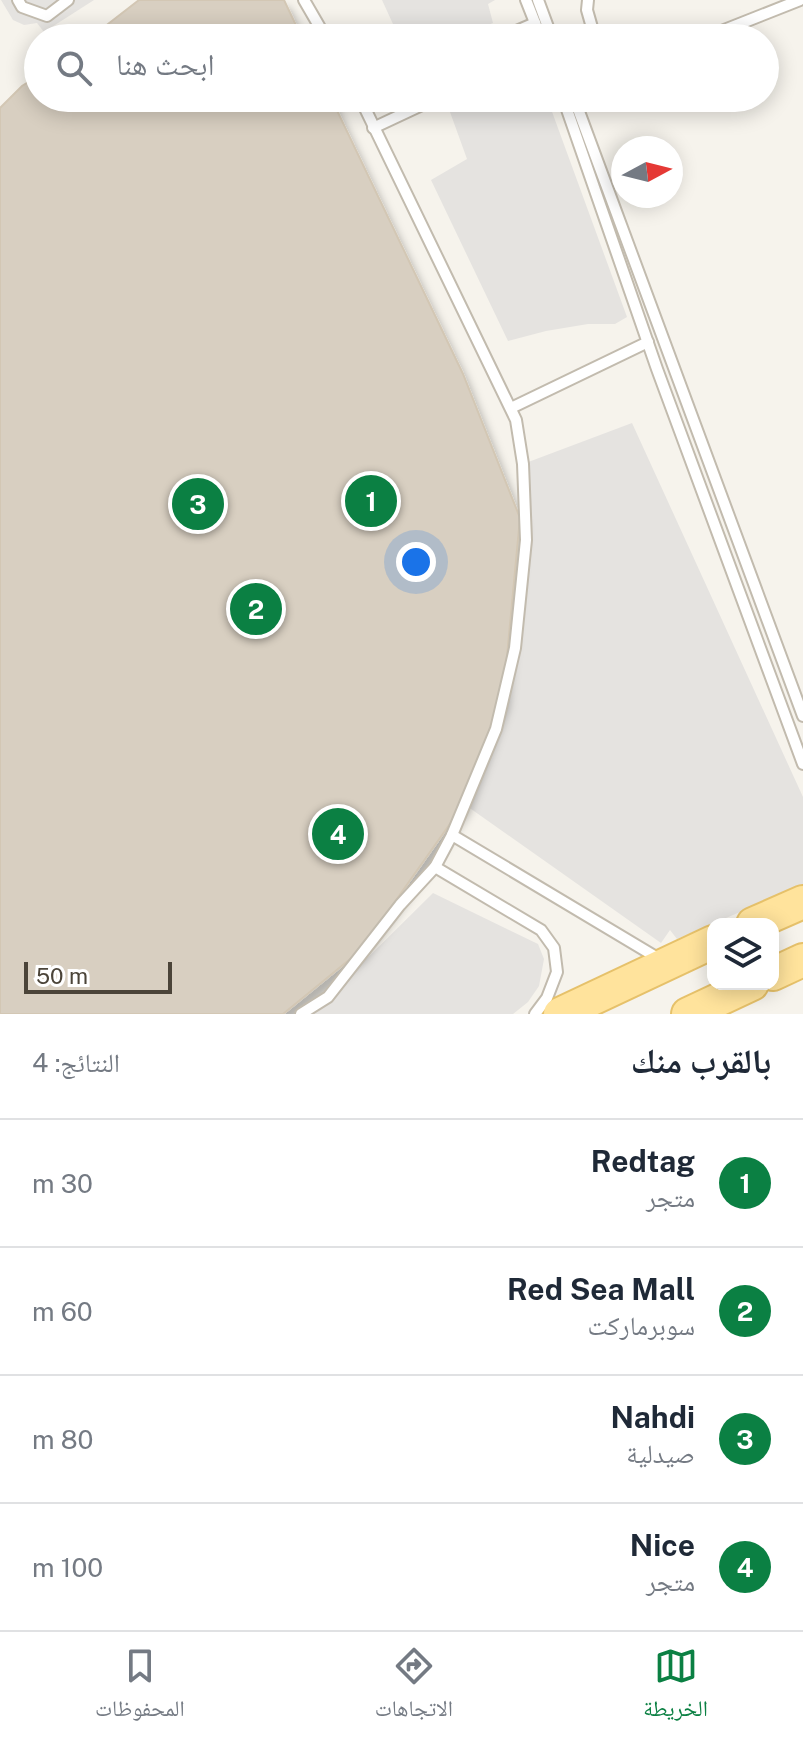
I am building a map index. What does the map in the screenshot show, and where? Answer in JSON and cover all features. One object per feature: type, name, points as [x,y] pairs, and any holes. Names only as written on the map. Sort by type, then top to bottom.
[{"type":"main road","points":[[767,918],[803,902]]},
{"type":"main road","points":[[560,1014],[707,945]]},
{"type":"main road","points":[[779,971],[803,960]]},
{"type":"main road","points":[[688,1014],[739,990]]},
{"type":"lane","points":[[18,0],[22,7],[47,16],[68,0]]},
{"type":"lane","points":[[304,0],[318,24]]},
{"type":"lane","points":[[526,0],[535,23]]},
{"type":"lane","points":[[538,0],[547,24]]},
{"type":"lane","points":[[588,0],[590,24]]},
{"type":"lane","points":[[739,24],[800,0]]},
{"type":"lane","points":[[301,1014],[328,997],[400,905],[435,867],[452,835],[496,729],[515,648],[527,522],[516,420],[366,112]]},
{"type":"lane","points":[[373,128],[407,112]]},
{"type":"lane","points":[[568,112],[648,342],[803,764]]},
{"type":"lane","points":[[579,112],[803,716]]},
{"type":"lane","points":[[511,408],[648,342]]},
{"type":"lane","points":[[452,835],[666,963]]},
{"type":"lane","points":[[435,867],[541,930],[554,948],[557,972],[547,998],[535,1014]]},
{"type":"shaded area","points":[[1,0],[94,0],[56,24],[24,25],[13,20]]},
{"type":"shaded area","points":[[382,0],[495,0],[488,4],[493,23],[491,24],[393,24]]},
{"type":"shaded area","points":[[450,112],[552,112],[627,317],[615,324],[588,324],[508,341],[431,180],[467,159]]},
{"type":"shaded area","points":[[632,423],[803,797],[803,885],[726,918],[707,918],[707,926],[677,939],[670,930],[661,943],[464,804],[515,648],[523,464]]},
{"type":"shaded area","points":[[433,893],[538,944],[544,959],[539,986],[528,1002],[513,1014],[301,1014],[328,997]]},
{"type":"building","points":[[139,0],[284,0],[295,24],[108,24]]},
{"type":"building","points":[[22,86],[24,112],[338,112],[463,374],[520,518],[503,699],[464,804],[360,951],[283,1014],[0,1014],[0,108]]},
{"type":"place","name":"Redtag","points":[[371,501]]},
{"type":"place","name":"Nahdi","points":[[198,504]]},
{"type":"place","name":"Red Sea Mall","points":[[256,609]]},
{"type":"place","name":"Nice","points":[[338,834]]}]
